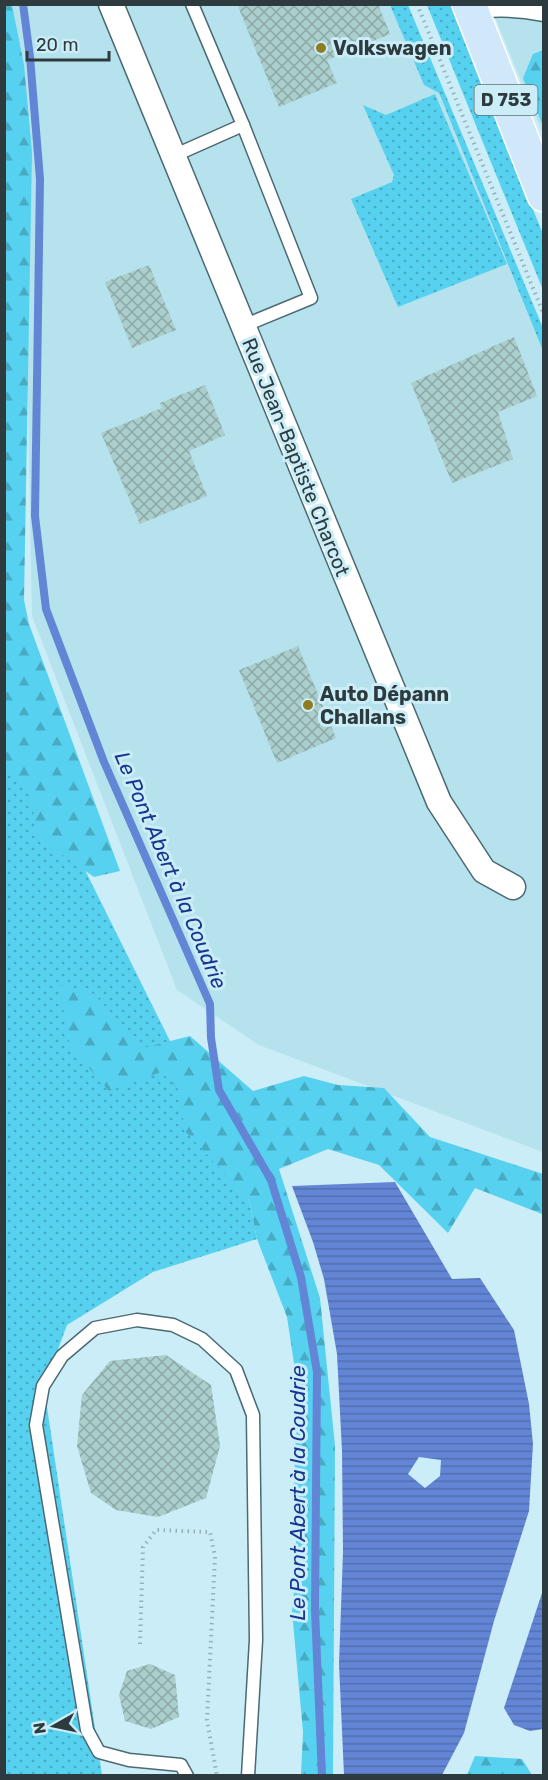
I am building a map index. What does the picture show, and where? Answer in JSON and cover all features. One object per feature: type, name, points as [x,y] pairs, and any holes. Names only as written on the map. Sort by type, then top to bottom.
[{"type":"main road","name":"D 753","points":[[469,6],[543,195]]},
{"type":"street","name":"Rue Jean-Baptiste Charcot","points":[[111,4],[439,802],[484,871],[513,886]]},
{"type":"street","points":[[469,6],[524,5],[543,9]]},
{"type":"lane","points":[[192,4],[243,125],[311,298],[243,326]]},
{"type":"lane","points":[[173,156],[243,125]]},
{"type":"lane","points":[[187,1776],[181,1765],[129,1760],[99,1752],[87,1730],[36,1425],[43,1386],[63,1356],[95,1328],[137,1320],[173,1325],[202,1339],[236,1370],[253,1415],[256,1640],[248,1776]]},
{"type":"path","points":[[417,4],[543,315]]},
{"type":"path","points":[[140,1644],[143,1546],[156,1530],[210,1532],[215,1557],[207,1720],[217,1776]]},
{"type":"shaded area","points":[[4,5],[403,5],[543,351],[543,1152],[259,1045],[177,990],[32,616],[22,93]]},
{"type":"shaded area","points":[[490,5],[543,5],[543,134],[512,59]]},
{"type":"shaded area","points":[[395,1182],[452,1279],[480,1278],[514,1330],[529,1404],[533,1444],[529,1511],[494,1621],[464,1733],[442,1775],[344,1775],[339,1664],[343,1552],[342,1451],[337,1354],[324,1279],[292,1186]],"holes":[[[419,1457],[441,1460],[440,1476],[425,1488],[408,1474]]]},
{"type":"shaded area","points":[[543,1590],[543,1729],[530,1731],[514,1725],[504,1708]]},
{"type":"green space","points":[[4,5],[12,5],[24,65],[32,152],[24,600],[29,624],[120,871],[94,877],[38,838],[29,788],[5,772]]},
{"type":"green space","points":[[390,5],[408,5],[543,328],[543,351],[439,93],[424,85]]},
{"type":"green space","points":[[427,5],[451,5],[543,234],[543,290]]},
{"type":"green space","points":[[543,50],[543,126],[523,78],[533,54]]},
{"type":"green space","points":[[435,94],[507,264],[398,307],[351,199],[392,182],[394,175],[363,105],[386,115]]},
{"type":"green space","points":[[4,689],[86,872],[249,1200],[257,1239],[153,1272],[67,1325],[44,1387],[102,1775],[5,1775]]},
{"type":"green space","points":[[59,985],[94,994],[143,1048],[190,1036],[253,1091],[304,1076],[338,1085],[384,1088],[430,1137],[543,1174],[542,1214],[475,1188],[448,1233],[379,1165],[328,1149],[279,1169],[320,1298],[335,1446],[333,1775],[301,1775],[303,1732],[292,1611],[297,1560],[294,1504],[299,1396],[287,1317],[257,1239],[249,1200],[184,1130],[181,1092],[161,1072],[109,1091],[70,1046]]},
{"type":"green space","points":[[475,1756],[522,1759],[532,1775],[467,1775]]},
{"type":"building","points":[[237,4],[378,4],[390,34],[327,60],[337,83],[279,107]]},
{"type":"building","points":[[149,265],[176,330],[132,348],[105,282]]},
{"type":"building","points":[[514,337],[537,396],[498,412],[513,459],[452,483],[411,383]]},
{"type":"building","points":[[205,385],[225,435],[189,451],[207,496],[140,524],[101,433],[162,408],[160,403]]},
{"type":"building","points":[[298,646],[336,738],[277,763],[239,670]]},
{"type":"building","points":[[166,1355],[211,1385],[220,1446],[206,1498],[158,1517],[116,1510],[91,1493],[77,1446],[82,1395],[110,1361]]},
{"type":"building","points":[[150,1664],[175,1675],[179,1717],[151,1729],[125,1721],[119,1695],[127,1671]]},
{"type":"waterway","name":"Le Pont Abert à la Coudrie","points":[[23,4],[30,57],[40,179],[35,516],[46,609],[104,762],[210,1004],[211,1038],[219,1090],[271,1180],[301,1277],[317,1372],[315,1610],[322,1776]]},
{"type":"place","name":"Volkswagen","points":[[321,48]]},
{"type":"place","name":"Auto Dépann Challans","points":[[308,705]]}]
